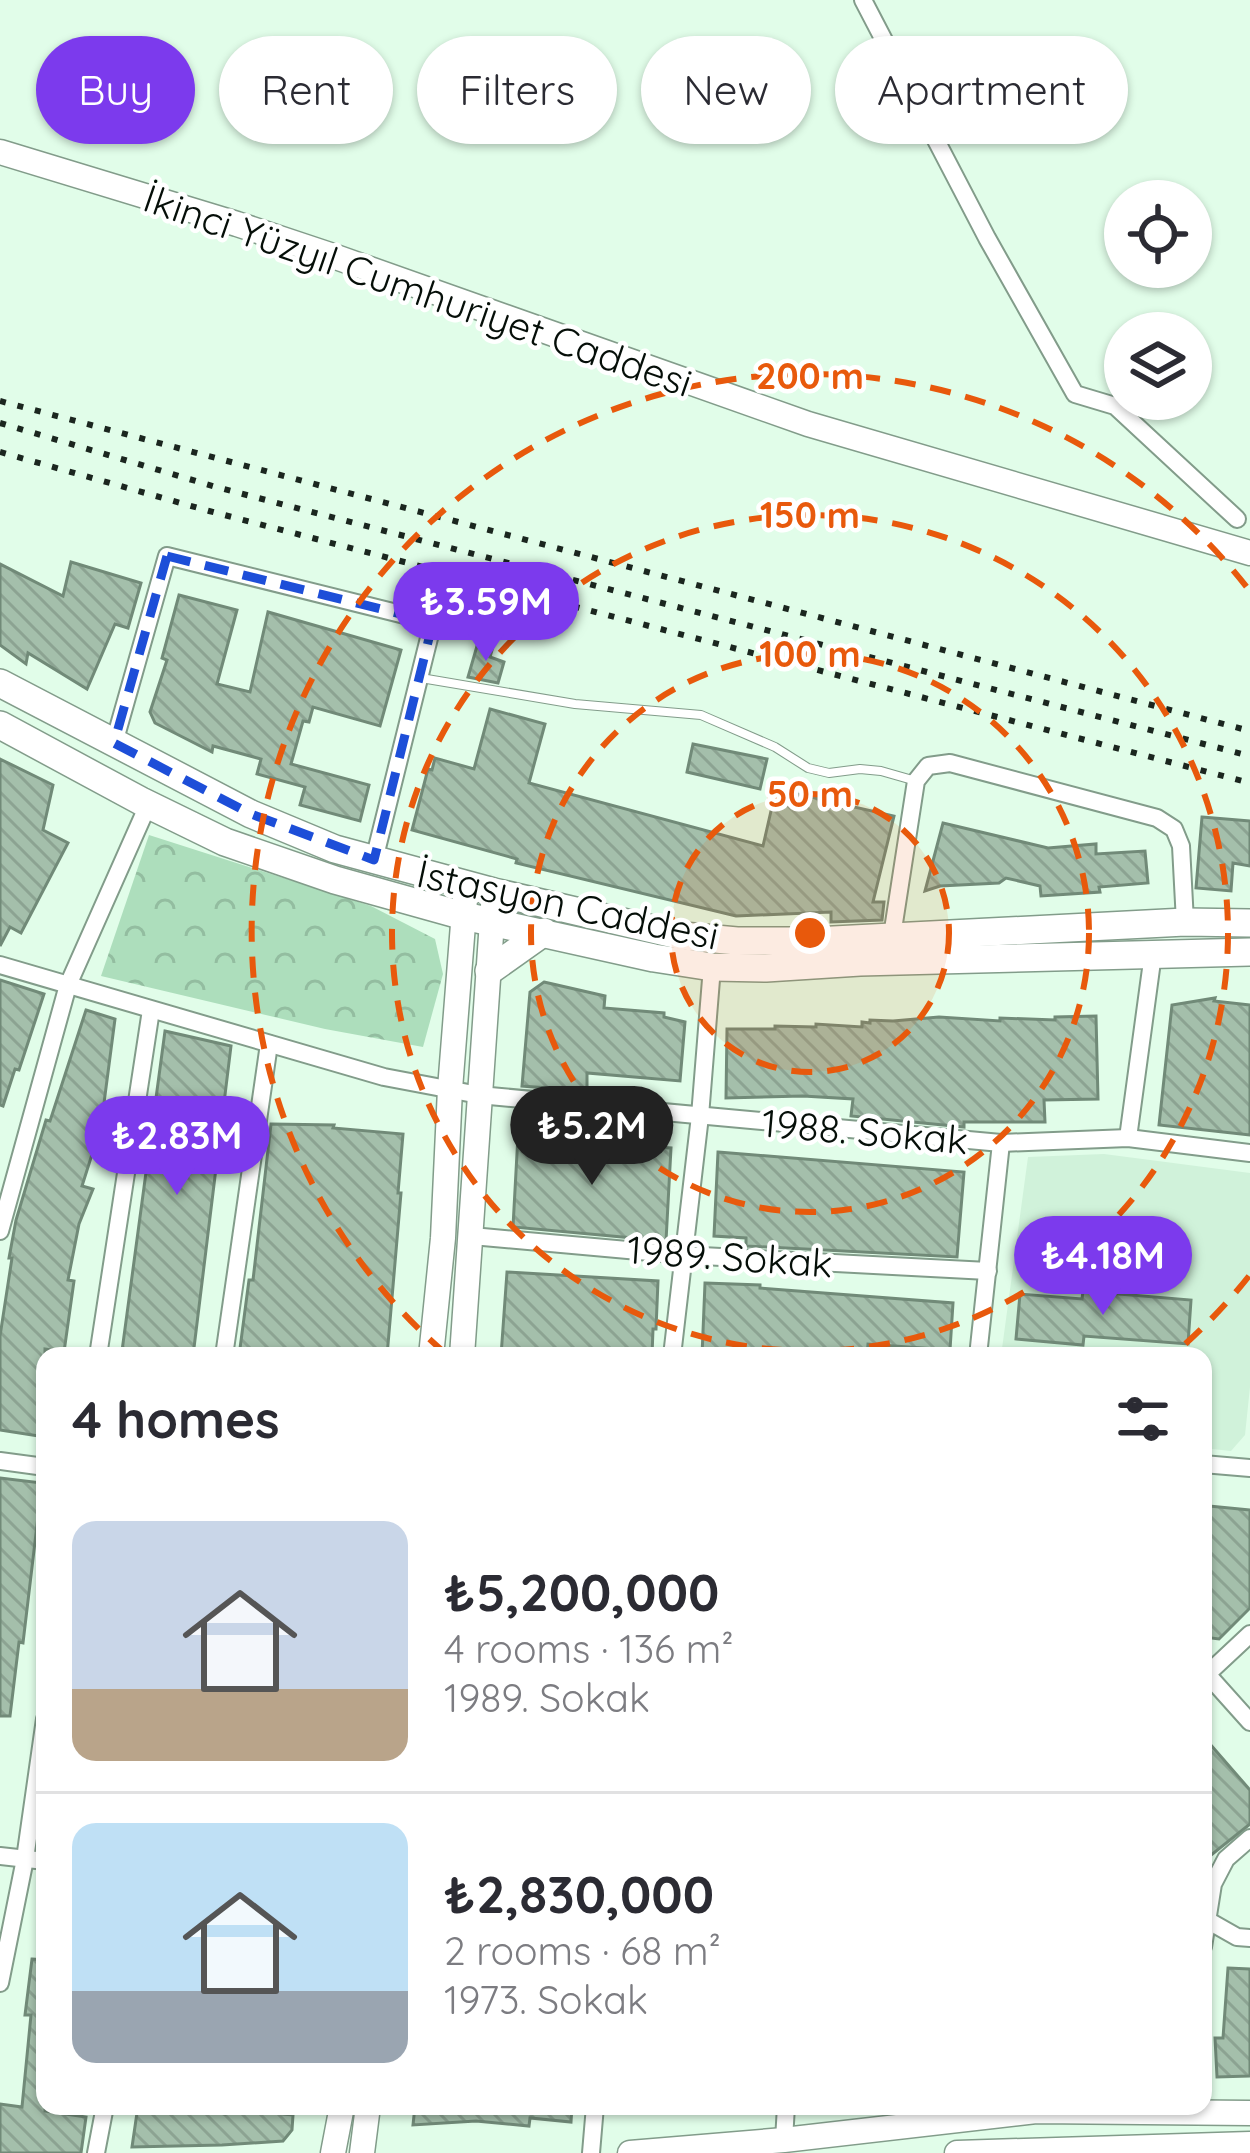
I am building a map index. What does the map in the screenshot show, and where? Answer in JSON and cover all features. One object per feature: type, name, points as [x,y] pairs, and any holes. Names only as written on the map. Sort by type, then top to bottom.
[{"type":"main road","name":"İkinci Yüzyıl Cumhuriyet Caddesi","points":[[0,152],[237,224],[808,424],[1250,553]]},
{"type":"main road","name":"İstasyon Caddesi","points":[[0,683],[251,814],[335,849],[682,936],[814,941],[1185,922],[1250,923]]},
{"type":"main road","name":"İstasyon Caddesi","points":[[0,725],[225,842],[335,880],[464,916],[654,958],[712,967],[766,968],[1250,952]]},
{"type":"main road","points":[[432,1347],[466,884]]},
{"type":"main road","points":[[463,1347],[494,892]]},
{"type":"main road","points":[[488,971],[544,932]]},
{"type":"main road","points":[[1212,2112],[1250,2114]]},
{"type":"main road","points":[[333,2153],[340,2115]]},
{"type":"main road","points":[[362,2153],[367,2115]]},
{"type":"main road","points":[[630,2153],[988,2115]]},
{"type":"main road","points":[[1031,2151],[1036,2115]]},
{"type":"main road","points":[[957,2153],[1250,2144]]},
{"type":"street","points":[[863,0],[1075,394],[1115,406],[1237,519]]},
{"type":"street","points":[[114,742],[167,556],[433,622],[374,860]]},
{"type":"street","points":[[892,936],[916,781],[928,766],[950,763],[1157,818],[1174,829],[1181,846],[1185,922]]},
{"type":"street","points":[[0,1231],[68,985],[148,805]]},
{"type":"street","points":[[1128,1138],[1153,954]]},
{"type":"street","name":"1988. Sokak","points":[[0,965],[384,1077],[479,1095],[1001,1143],[1128,1138],[1250,1153]]},
{"type":"street","points":[[673,1347],[712,967]]},
{"type":"street","points":[[99,1347],[152,1010]]},
{"type":"street","points":[[225,1347],[269,1044]]},
{"type":"street","points":[[979,1347],[1001,1143]]},
{"type":"street","name":"1989. Sokak","points":[[472,1236],[683,1255],[988,1271]]},
{"type":"street","points":[[0,1461],[36,1466]]},
{"type":"street","points":[[1212,1465],[1250,1468]]},
{"type":"street","points":[[1212,1669],[1250,1634]]},
{"type":"street","points":[[1212,1683],[1250,1722]]},
{"type":"street","points":[[0,1983],[36,1782]]},
{"type":"street","points":[[1212,1890],[1226,1859],[1250,1838]]},
{"type":"street","points":[[0,1856],[36,1860]]},
{"type":"street","points":[[1212,1923],[1237,1937],[1250,1938]]},
{"type":"street","points":[[96,2153],[103,2115]]},
{"type":"street","points":[[591,2153],[595,2115]]},
{"type":"street","points":[[784,2140],[785,2115]]},
{"type":"lane","points":[[419,678],[575,704],[701,715],[775,747],[808,768],[829,773],[881,771],[916,781]]},
{"type":"highlighted area","points":[[167,556],[433,622],[374,860],[251,814],[114,743]]},
{"type":"shaded area","points":[[1104,1154],[1250,1173],[1250,1387],[1245,1435],[1231,1451],[1212,1449],[1212,1347],[1002,1347],[1028,1157]]},
{"type":"green space","points":[[149,835],[371,906],[435,939],[443,974],[423,1047],[101,976]]},
{"type":"building","points":[[71,562],[141,583],[128,628],[115,624],[87,689],[28,653],[26,664],[0,645],[0,564],[63,596]]},
{"type":"building","points":[[179,595],[237,610],[217,684],[250,692],[268,612],[401,650],[380,726],[313,707],[309,722],[303,721],[291,764],[369,785],[360,821],[300,805],[305,787],[257,774],[261,759],[213,746],[212,752],[155,723],[150,712],[167,660],[162,658]]},
{"type":"building","points":[[479,639],[494,643],[490,657],[504,662],[498,683],[468,677]]},
{"type":"building","points":[[490,709],[545,724],[529,783],[763,846],[776,789],[894,816],[873,902],[884,902],[882,920],[831,922],[831,912],[736,916],[516,863],[517,859],[412,830],[435,758],[474,769]]},
{"type":"building","points":[[693,744],[767,759],[760,789],[687,772]]},
{"type":"building","points":[[0,759],[53,785],[43,830],[68,843],[21,933],[10,927],[0,946]]},
{"type":"building","points":[[1202,817],[1250,821],[1250,866],[1233,863],[1231,891],[1196,888]]},
{"type":"building","points":[[943,823],[1048,848],[1096,844],[1096,854],[1145,851],[1148,883],[1041,896],[1040,886],[1006,878],[999,883],[925,891]]},
{"type":"building","points":[[0,980],[44,994],[3,1106],[0,1105]]},
{"type":"building","points":[[544,982],[605,996],[604,1008],[664,1013],[664,1017],[685,1022],[680,1081],[587,1073],[587,1091],[522,1086],[530,992]]},
{"type":"building","points":[[1215,998],[1250,1005],[1250,1135],[1159,1125],[1172,1005]]},
{"type":"building","points":[[86,1010],[115,1019],[101,1126],[82,1186],[93,1189],[79,1224],[68,1280],[74,1281],[65,1347],[36,1347],[36,1436],[0,1430],[0,1336],[16,1220],[46,1120],[50,1121]]},
{"type":"building","points":[[1096,1016],[1098,1099],[1044,1100],[1045,1122],[964,1122],[964,1127],[851,1116],[853,1099],[726,1098],[727,1029],[816,1024],[862,1027],[862,1022],[870,1020],[939,1017],[1000,1021]]},
{"type":"building","points":[[165,1031],[231,1046],[194,1347],[123,1347]]},
{"type":"building","points":[[271,1124],[334,1125],[403,1134],[388,1347],[240,1347],[249,1280],[253,1280]]},
{"type":"building","points":[[518,1135],[671,1148],[666,1241],[513,1227]]},
{"type":"building","points":[[718,1152],[964,1172],[957,1257],[746,1246],[746,1238],[714,1236]]},
{"type":"building","points":[[507,1272],[658,1281],[652,1347],[502,1347]]},
{"type":"building","points":[[705,1283],[953,1303],[950,1347],[702,1347]]},
{"type":"building","points":[[1083,1291],[1191,1300],[1188,1344],[1084,1336],[1083,1345],[1016,1339],[1020,1294],[1082,1299]]},
{"type":"building","points":[[0,1478],[36,1482],[36,1534],[10,1716],[0,1716]]},
{"type":"building","points":[[1212,1506],[1250,1510],[1250,1608],[1219,1639],[1212,1638]]},
{"type":"building","points":[[1212,1746],[1250,1790],[1250,1824],[1212,1854]]},
{"type":"building","points":[[32,1959],[36,1959],[36,2115],[86,2117],[81,2153],[0,2153],[0,2104],[22,2107],[31,2015],[25,2015]]},
{"type":"building","points":[[1228,1968],[1250,1969],[1250,2076],[1217,2077],[1215,2038],[1223,2038]]},
{"type":"building","points":[[137,2115],[293,2115],[292,2130],[283,2141],[132,2147]]},
{"type":"building","points":[[414,2115],[571,2115],[571,2122],[530,2118],[529,2126],[476,2121],[413,2125]]},
{"type":"railway","points":[[0,401],[1250,731]]},
{"type":"railway","points":[[0,423],[216,487],[1250,756]]},
{"type":"railway","points":[[0,452],[1250,783]]}]
